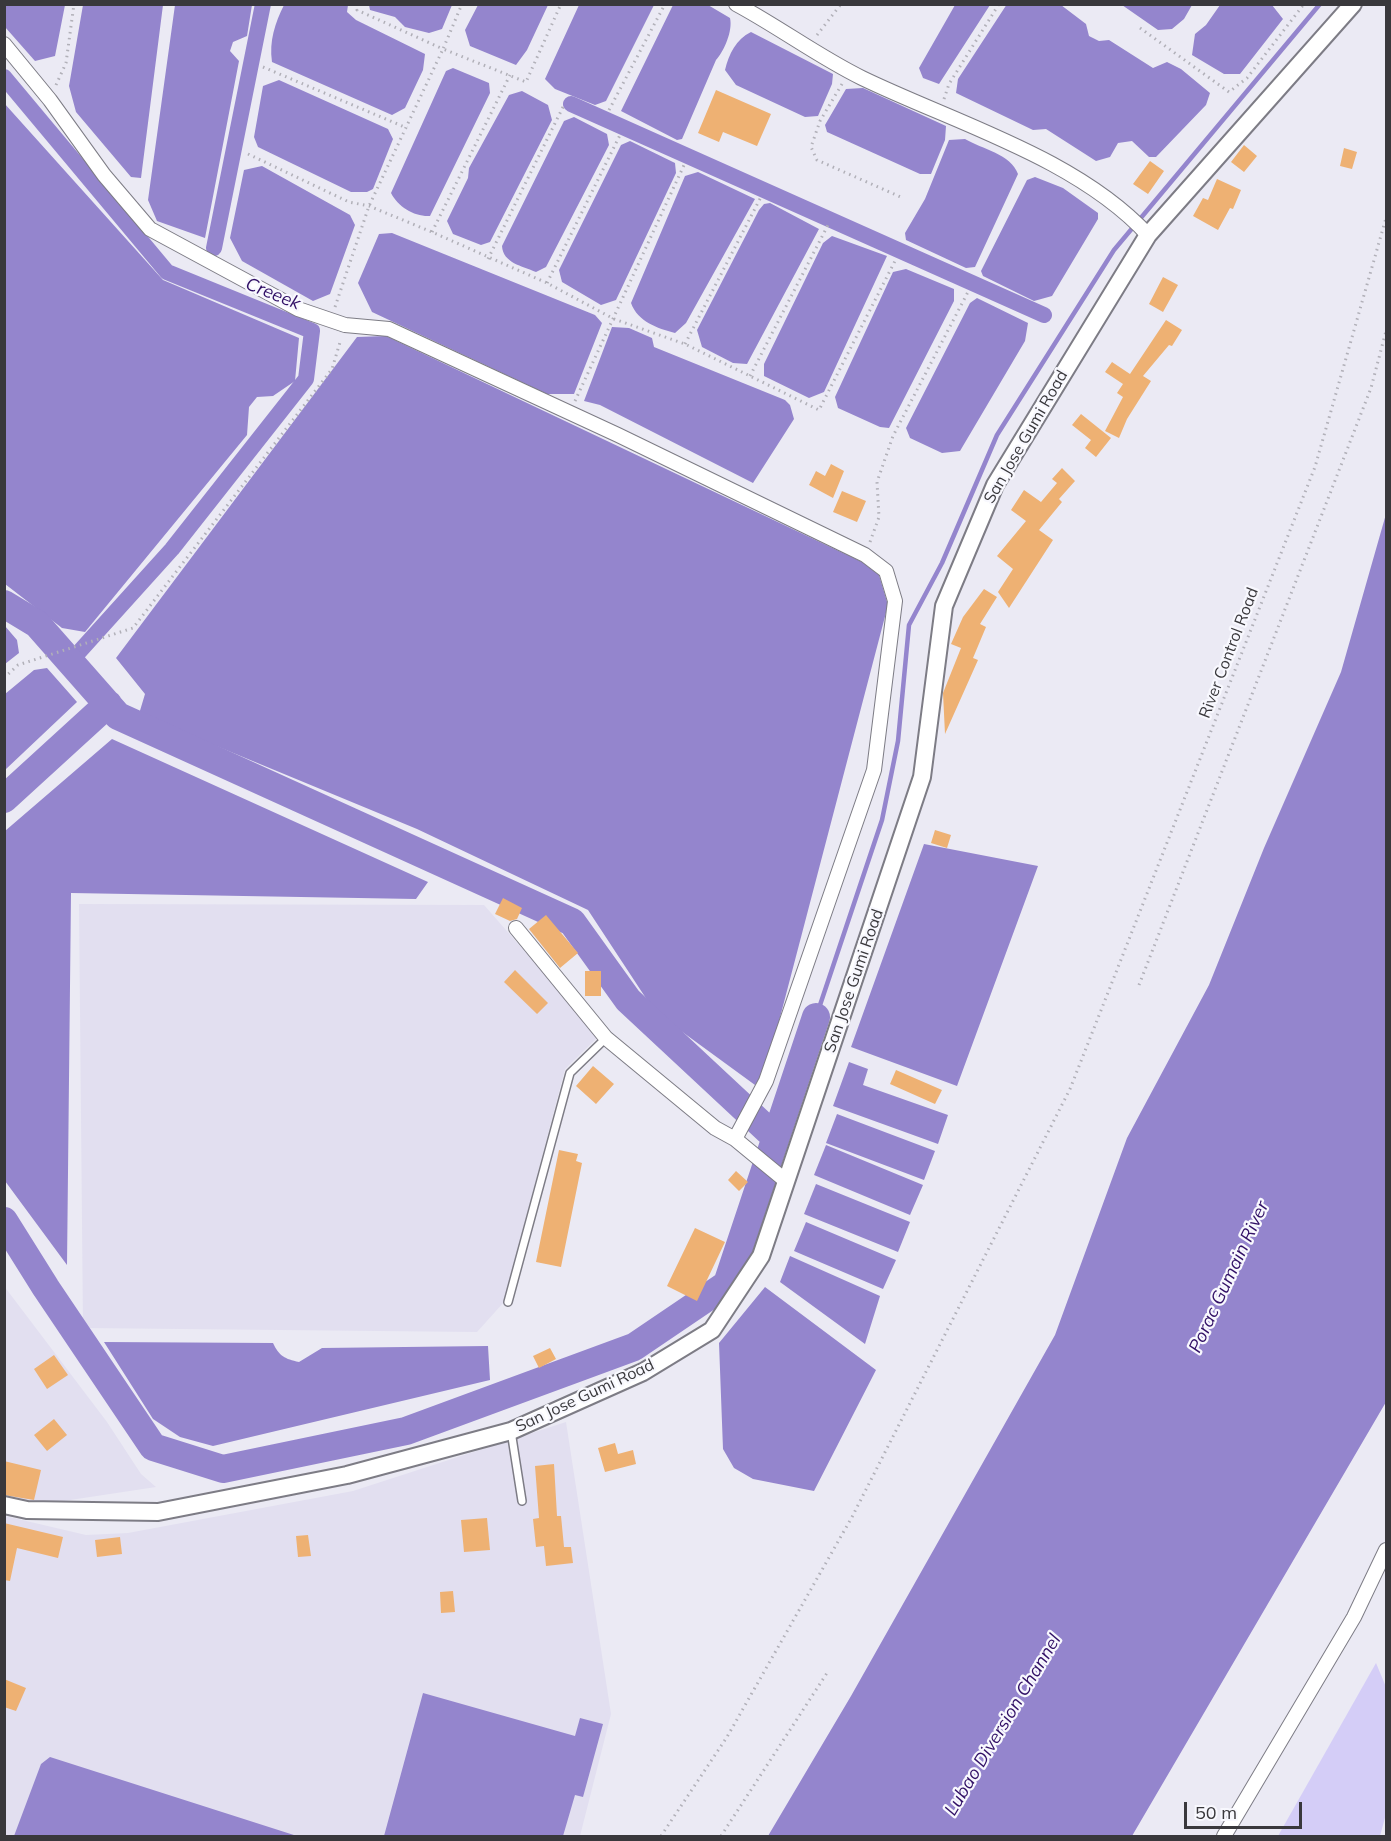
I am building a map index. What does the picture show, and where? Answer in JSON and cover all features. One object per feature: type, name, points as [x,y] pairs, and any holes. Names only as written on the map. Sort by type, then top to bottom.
[{"type":"street","points":[[736,4],[863,78],[1061,168],[1141,227]]},
{"type":"street","name":"San Jose Gumi Road","points":[[4,1505],[27,1510],[158,1512],[347,1475],[511,1431],[643,1372],[712,1330],[761,1256],[922,777],[944,606],[995,484],[1141,227],[1353,4]]},
{"type":"street","points":[[4,44],[50,100],[104,175],[150,229],[298,309],[345,325],[389,329],[567,411],[865,555],[886,571],[895,601],[874,770],[766,1081],[735,1139]]},
{"type":"street","points":[[516,928],[606,1038],[715,1128],[735,1139],[786,1181]]},
{"type":"street","points":[[1224,1836],[1354,1617],[1386,1550]]},
{"type":"lane","points":[[508,1302],[570,1073],[606,1038]]},
{"type":"lane","points":[[511,1431],[522,1501]]},
{"type":"path","points":[[50,100],[66,63],[75,4]]},
{"type":"path","points":[[360,4],[357,10],[443,49],[526,82],[561,4]]},
{"type":"path","points":[[331,321],[369,206],[462,4]]},
{"type":"path","points":[[609,110],[665,4]]},
{"type":"path","points":[[809,46],[841,4]]},
{"type":"path","points":[[940,112],[949,84],[999,4]]},
{"type":"path","points":[[1140,28],[1229,92],[1246,78],[1304,4]]},
{"type":"path","points":[[262,67],[406,128]]},
{"type":"path","points":[[432,232],[510,75]]},
{"type":"path","points":[[863,78],[845,80],[835,92],[811,147],[817,160],[903,198]]},
{"type":"path","points":[[488,259],[565,103]]},
{"type":"path","points":[[547,283],[620,135]]},
{"type":"path","points":[[248,154],[349,202],[369,206],[547,283],[614,319],[685,344],[819,410],[896,259]]},
{"type":"path","points":[[567,411],[579,396],[686,163]]},
{"type":"path","points":[[685,344],[762,195]]},
{"type":"path","name":"River Control Road","points":[[661,1836],[727,1737],[852,1517],[1070,1089],[1315,467],[1386,218]]},
{"type":"path","points":[[750,376],[828,225]]},
{"type":"path","points":[[865,555],[879,517],[877,482],[893,436],[969,290]]},
{"type":"path","points":[[4,678],[18,665],[133,628],[332,369],[345,325]]},
{"type":"path","points":[[1139,985],[1371,388],[1386,331]]},
{"type":"path","points":[[721,1836],[827,1673]]},
{"type":"shaded area","points":[[79,904],[484,905],[599,1036],[565,1069],[504,1302],[477,1332],[83,1328]]},
{"type":"shaded area","points":[[4,1286],[107,1422],[141,1474],[156,1487],[24,1507],[5,1503]]},
{"type":"shaded area","points":[[566,1422],[611,1714],[580,1836],[5,1836],[5,1516],[86,1535],[128,1533],[353,1491]]},
{"type":"shaded area","points":[[1376,1663],[1386,1687],[1386,1814],[1380,1836],[1278,1836]]},
{"type":"water","points":[[5,4],[65,5],[55,56],[35,61],[5,27]]},
{"type":"water","points":[[369,4],[452,5],[442,29],[429,33],[405,27],[395,17],[370,10]]},
{"type":"water","points":[[1007,4],[1061,5],[1086,24],[1089,36],[1099,41],[1109,40],[1153,68],[1167,62],[1181,69],[1210,93],[1206,105],[1156,157],[1149,157],[1132,141],[1118,143],[1110,157],[1096,161],[1046,129],[1033,130],[956,93],[958,79]]},
{"type":"water","points":[[1192,4],[1184,19],[1172,29],[1158,30],[1122,5]]},
{"type":"water","points":[[83,5],[163,5],[141,178],[131,177],[76,112],[69,86]]},
{"type":"water","points":[[175,5],[252,5],[247,36],[233,42],[230,51],[239,61],[205,238],[157,221],[148,200]]},
{"type":"water","points":[[284,5],[348,5],[347,12],[356,20],[425,54],[423,70],[405,108],[392,115],[272,62],[271,47],[274,32]]},
{"type":"water","points":[[478,5],[548,5],[527,50],[516,65],[470,46],[465,30]]},
{"type":"water","points":[[579,5],[654,5],[606,101],[595,105],[555,89],[545,79]]},
{"type":"water","points":[[673,5],[708,5],[730,18],[731,23],[725,46],[716,60],[682,139],[677,140],[621,111]]},
{"type":"water","points":[[955,5],[990,5],[939,84],[923,78],[919,68]]},
{"type":"water","points":[[1220,5],[1272,5],[1283,19],[1240,74],[1224,74],[1192,55],[1195,34],[1206,25]]},
{"type":"water","points":[[751,32],[833,74],[832,84],[818,116],[805,117],[736,85],[725,70],[737,43]]},
{"type":"water","points":[[453,68],[489,83],[490,93],[430,216],[419,215],[402,207],[391,193],[446,71]]},
{"type":"water","points":[[279,80],[388,129],[393,139],[373,189],[367,192],[351,192],[258,147],[254,137],[263,86]]},
{"type":"water","points":[[863,88],[946,126],[945,140],[931,174],[920,174],[827,132],[825,125],[846,89]]},
{"type":"water","points":[[522,91],[548,105],[552,120],[490,242],[481,245],[453,234],[447,221],[468,178],[469,168],[509,95]]},
{"type":"water","points":[[4,103],[163,280],[299,338],[295,381],[273,396],[257,397],[249,407],[247,435],[85,632],[62,628],[5,584]]},
{"type":"water","points":[[574,117],[607,134],[609,145],[546,267],[536,272],[510,260],[503,252],[502,246],[564,121]]},
{"type":"water","points":[[965,139],[1003,157],[1018,174],[975,267],[966,268],[906,240],[905,233],[925,199],[949,140]]},
{"type":"water","points":[[630,141],[675,163],[676,173],[616,300],[601,305],[562,282],[559,270],[621,145]]},
{"type":"water","points":[[262,166],[350,215],[355,225],[330,294],[313,301],[242,261],[230,238],[244,170]]},
{"type":"water","points":[[698,172],[755,199],[686,323],[675,333],[643,320],[631,303],[685,176]]},
{"type":"water","points":[[1035,177],[1063,188],[1098,213],[1098,219],[1052,296],[1034,301],[983,276],[981,271],[1027,180]]},
{"type":"water","points":[[770,203],[819,229],[747,364],[733,363],[702,347],[697,330],[759,210],[764,204]]},
{"type":"water","points":[[392,233],[595,315],[602,323],[574,394],[547,394],[372,312],[358,283],[379,234]]},
{"type":"water","points":[[832,236],[887,256],[824,392],[809,398],[764,376],[764,364],[823,243]]},
{"type":"water","points":[[906,269],[954,289],[954,301],[889,428],[880,427],[838,408],[835,397],[893,272]]},
{"type":"water","points":[[977,298],[1028,323],[1025,341],[960,451],[942,453],[910,438],[906,428],[970,303]]},
{"type":"water","points":[[612,327],[629,328],[652,338],[654,347],[785,400],[790,405],[794,419],[753,483],[600,405],[584,401]]},
{"type":"water","points":[[386,336],[862,562],[879,575],[888,605],[767,1067],[755,1085],[655,1012],[588,910],[417,829],[139,714],[145,694],[116,658],[357,337]]},
{"type":"water","points":[[1386,514],[1386,1402],[1132,1836],[768,1836],[851,1696],[1055,1335],[1127,1138],[1209,985],[1264,848],[1341,672]]},
{"type":"water","points":[[5,626],[17,640],[19,653],[5,664]]},
{"type":"water","points":[[47,668],[77,702],[5,770],[5,694],[34,670]]},
{"type":"water","points":[[112,739],[428,882],[416,899],[71,893],[67,1265],[5,1181],[5,831]]},
{"type":"water","points":[[924,844],[1038,866],[957,1086],[851,1047]]},
{"type":"water","points":[[849,1062],[868,1069],[863,1085],[948,1115],[938,1144],[833,1106]]},
{"type":"water","points":[[837,1114],[935,1151],[924,1180],[826,1143]]},
{"type":"water","points":[[826,1145],[923,1185],[910,1215],[814,1175]]},
{"type":"water","points":[[816,1184],[910,1222],[898,1252],[804,1214]]},
{"type":"water","points":[[806,1222],[896,1260],[883,1289],[794,1251]]},
{"type":"water","points":[[790,1256],[880,1296],[865,1344],[780,1282]]},
{"type":"water","points":[[765,1287],[876,1370],[814,1491],[753,1479],[734,1468],[723,1449],[719,1343]]},
{"type":"water","points":[[104,1342],[273,1343],[283,1356],[299,1362],[322,1348],[488,1346],[490,1380],[213,1446],[180,1437],[153,1419]]},
{"type":"water","points":[[423,1693],[575,1736],[580,1718],[603,1724],[583,1797],[575,1795],[563,1836],[384,1836]]},
{"type":"water","points":[[50,1757],[297,1836],[14,1836],[41,1764]]},
{"type":"building","points":[[716,90],[771,114],[757,146],[723,132],[719,142],[698,133]]},
{"type":"building","points":[[1244,145],[1257,156],[1244,172],[1231,162]]},
{"type":"building","points":[[1344,148],[1357,152],[1352,169],[1340,166]]},
{"type":"building","points":[[1150,161],[1164,171],[1148,194],[1133,184]]},
{"type":"building","points":[[1217,179],[1241,190],[1233,209],[1230,208],[1218,230],[1193,216],[1203,198],[1208,200]]},
{"type":"building","points":[[1163,277],[1178,285],[1163,312],[1149,304]]},
{"type":"building","points":[[1166,320],[1182,330],[1172,346],[1169,345],[1143,376],[1151,381],[1127,419],[1119,438],[1105,431],[1123,397],[1117,393],[1123,384],[1105,372],[1112,362],[1130,374]]},
{"type":"building","points":[[1081,414],[1111,438],[1096,457],[1085,448],[1091,440],[1072,425]]},
{"type":"building","points":[[831,464],[844,471],[833,498],[809,485],[816,471],[825,476]]},
{"type":"building","points":[[1062,468],[1075,481],[1059,499],[1062,502],[1039,530],[1053,540],[1009,608],[998,592],[1013,569],[997,556],[1026,521],[1011,510],[1024,490],[1041,502],[1057,483],[1052,479]]},
{"type":"building","points":[[842,491],[866,501],[857,522],[833,512]]},
{"type":"building","points":[[984,589],[997,597],[980,624],[986,627],[973,658],[978,660],[945,734],[943,693],[961,648],[951,644],[963,617]]},
{"type":"building","points":[[935,830],[951,835],[947,848],[931,843]]},
{"type":"building","points":[[503,898],[522,908],[517,919],[510,921],[495,914]]},
{"type":"building","points":[[546,915],[578,953],[560,968],[529,929]]},
{"type":"building","points":[[515,970],[548,1003],[537,1014],[504,982]]},
{"type":"building","points":[[585,971],[601,971],[601,996],[585,996]]},
{"type":"building","points":[[593,1066],[614,1084],[596,1104],[576,1086]]},
{"type":"building","points":[[896,1070],[942,1090],[935,1104],[890,1084]]},
{"type":"building","points":[[559,1150],[578,1154],[576,1161],[582,1163],[561,1267],[536,1262]]},
{"type":"building","points":[[736,1171],[748,1182],[739,1191],[728,1180]]},
{"type":"building","points":[[695,1228],[725,1242],[697,1301],[667,1286]]},
{"type":"building","points":[[550,1348],[556,1359],[539,1368],[533,1356]]},
{"type":"building","points":[[54,1355],[68,1375],[47,1389],[34,1369]]},
{"type":"building","points":[[54,1419],[67,1435],[47,1451],[34,1435]]},
{"type":"building","points":[[615,1443],[618,1454],[633,1450],[636,1464],[605,1472],[598,1448]]},
{"type":"building","points":[[4,1461],[41,1470],[34,1500],[4,1495]]},
{"type":"building","points":[[554,1464],[557,1516],[561,1516],[564,1547],[571,1547],[573,1563],[546,1566],[544,1546],[536,1547],[533,1519],[539,1518],[535,1466]]},
{"type":"building","points":[[487,1518],[490,1550],[464,1552],[461,1520]]},
{"type":"building","points":[[4,1523],[63,1537],[58,1558],[17,1548],[10,1581],[4,1580]]},
{"type":"building","points":[[308,1535],[311,1556],[298,1557],[296,1536]]},
{"type":"building","points":[[120,1537],[122,1554],[97,1557],[95,1540]]},
{"type":"building","points":[[453,1591],[455,1612],[441,1613],[440,1592]]},
{"type":"building","points":[[4,1679],[26,1688],[16,1711],[4,1707]]},
{"type":"waterway","points":[[214,248],[263,4]]},
{"type":"waterway","points":[[816,1017],[882,820],[898,741],[909,625],[942,563],[997,435],[1114,250],[1320,4]]},
{"type":"waterway","name":"Creeek","points":[[4,77],[167,272],[312,331],[306,379],[172,549],[70,662]]},
{"type":"waterway","points":[[571,104],[1044,315]]},
{"type":"waterway","points":[[4,604],[37,624],[118,716],[572,922],[628,1000],[775,1137]]},
{"type":"waterway","points":[[4,799],[108,704]]},
{"type":"waterway","points":[[4,1221],[46,1288],[153,1447],[223,1469],[406,1431],[634,1347],[727,1284],[816,1017]]},
{"type":"water label","name":"Porac Gumain River","points":[[1229,1277]]},
{"type":"water label","name":"Lubao Diversion Channel","points":[[1003,1725]]}]
